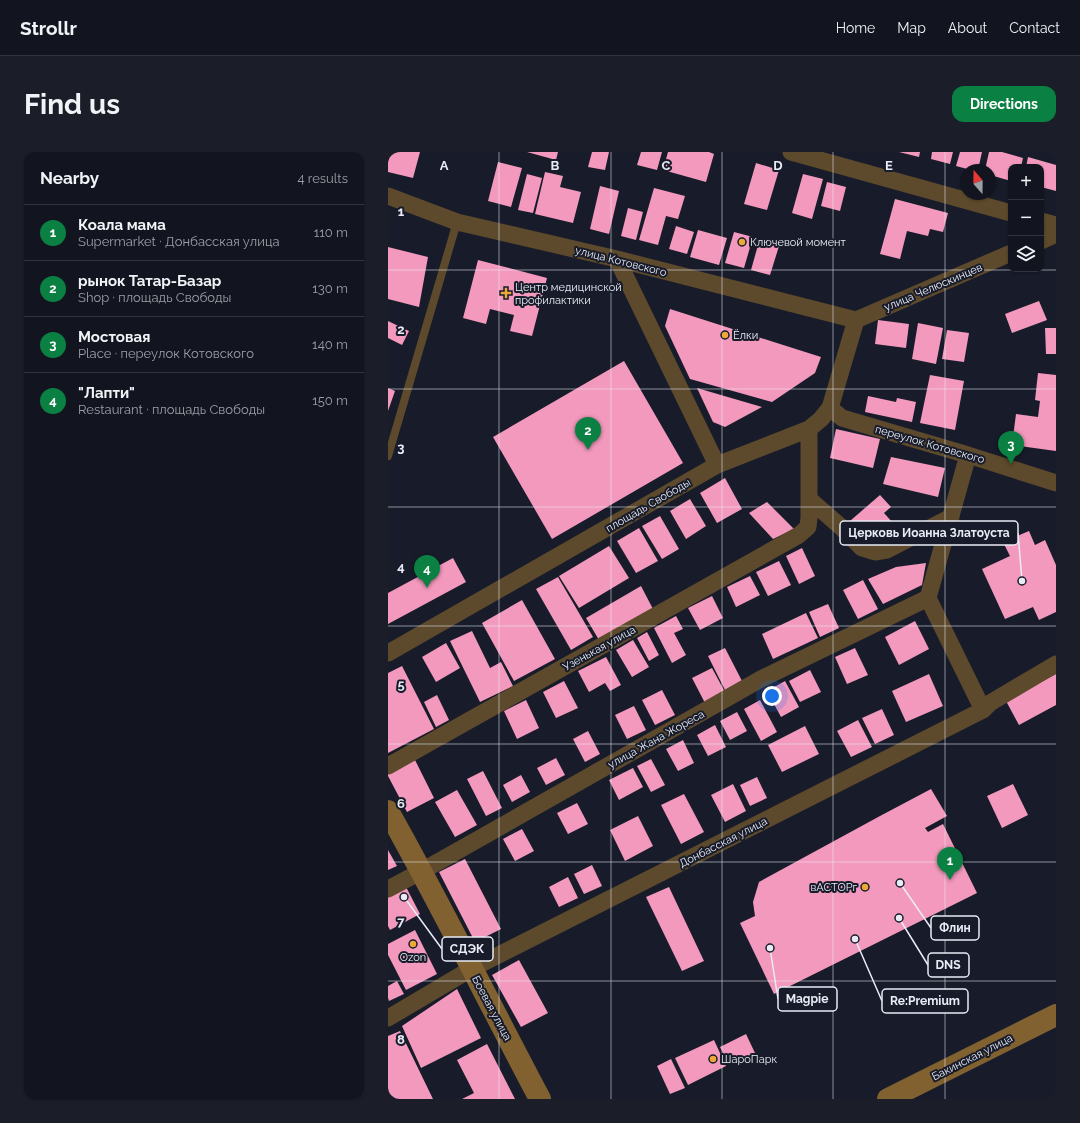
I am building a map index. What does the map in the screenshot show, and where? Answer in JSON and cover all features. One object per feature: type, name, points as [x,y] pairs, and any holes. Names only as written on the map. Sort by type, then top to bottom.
[{"type":"main road","name":"Боевая улица","points":[[388,811],[422,871],[540,1099]]},
{"type":"main road","name":"Бакинская улица","points":[[888,1099],[1056,1015]]},
{"type":"street","points":[[791,152],[1008,212]]},
{"type":"street","name":"улица Котовского","points":[[388,196],[457,222],[617,259],[856,320]]},
{"type":"street","points":[[1044,222],[1056,225]]},
{"type":"street","points":[[1044,239],[1056,234]]},
{"type":"street","name":"улица Челюскинцев","points":[[856,320],[1008,254]]},
{"type":"street","points":[[617,259],[718,465]]},
{"type":"street","name":"площадь Свободы","points":[[388,653],[718,465],[809,429],[821,419],[830,408],[856,320]]},
{"type":"street","name":"переулок Котовского","points":[[830,408],[842,418],[968,455],[1056,483]]},
{"type":"street","points":[[809,429],[809,499],[862,548],[875,552],[888,550],[951,517]]},
{"type":"street","points":[[968,455],[928,598],[983,710]]},
{"type":"street","name":"Узенькая улица","points":[[388,766],[799,535],[808,527],[809,499]]},
{"type":"street","name":"улица Жана Жореса","points":[[388,889],[761,679],[928,598]]},
{"type":"street","name":"Донбасская улица","points":[[388,1018],[472,969],[983,710],[990,703],[1056,664]]},
{"type":"lane","points":[[388,456],[457,222]]},
{"type":"building","points":[[388,152],[420,152],[413,178],[388,172]]},
{"type":"building","points":[[527,152],[558,152],[556,160]]},
{"type":"building","points":[[592,152],[609,152],[605,170],[588,167]]},
{"type":"building","points":[[641,152],[662,152],[657,170],[637,165]]},
{"type":"building","points":[[668,152],[709,152],[714,154],[706,182],[663,170]]},
{"type":"building","points":[[899,152],[920,152],[919,157]]},
{"type":"building","points":[[932,152],[953,152],[950,164],[931,159]]},
{"type":"building","points":[[960,152],[982,152],[979,164],[960,164],[960,167],[956,166]]},
{"type":"building","points":[[989,152],[1002,152],[1023,158],[1022,164],[1008,164],[1008,180],[996,177],[996,164],[986,164]]},
{"type":"building","points":[[1028,157],[1056,165],[1056,191],[1044,188],[1044,164],[1027,164]]},
{"type":"building","points":[[498,162],[522,168],[511,207],[488,201]]},
{"type":"building","points":[[756,163],[779,170],[767,210],[744,204]]},
{"type":"building","points":[[545,172],[563,176],[560,187],[581,192],[573,223],[535,214]]},
{"type":"building","points":[[527,174],[542,178],[533,213],[518,210]]},
{"type":"building","points":[[803,174],[823,179],[812,219],[792,213]]},
{"type":"building","points":[[827,182],[846,187],[840,211],[821,206]]},
{"type":"building","points":[[600,186],[619,191],[609,234],[590,229]]},
{"type":"building","points":[[654,188],[685,196],[678,219],[666,216],[658,245],[639,240]]},
{"type":"building","points":[[895,199],[948,213],[943,232],[930,229],[928,236],[907,231],[900,259],[880,254]]},
{"type":"building","points":[[628,208],[643,212],[636,240],[621,236]]},
{"type":"building","points":[[676,226],[694,232],[687,254],[669,249]]},
{"type":"building","points":[[698,230],[727,238],[719,265],[690,257]]},
{"type":"building","points":[[734,232],[753,237],[744,268],[725,263]]},
{"type":"building","points":[[760,238],[780,243],[770,275],[751,270]]},
{"type":"building","points":[[388,247],[428,257],[419,307],[388,299]]},
{"type":"building","name":"Центр медицинской профилактики","points":[[478,260],[547,278],[532,336],[510,331],[514,315],[490,309],[486,324],[463,318]]},
{"type":"building","points":[[1039,301],[1047,320],[1012,333],[1005,314]]},
{"type":"building","points":[[670,309],[821,357],[815,373],[772,402],[690,379],[665,326]]},
{"type":"building","points":[[878,320],[909,324],[906,348],[875,344]]},
{"type":"building","points":[[388,321],[409,331],[402,345],[388,338]]},
{"type":"building","points":[[918,323],[943,328],[936,364],[912,359]]},
{"type":"building","points":[[1045,328],[1056,328],[1056,354],[1046,354]]},
{"type":"building","points":[[947,330],[969,333],[964,362],[942,359]]},
{"type":"building","points":[[624,361],[683,463],[552,539],[493,437]]},
{"type":"building","points":[[1038,373],[1056,375],[1056,451],[1012,445],[1016,414],[1038,417],[1040,401],[1035,400]]},
{"type":"building","points":[[930,375],[964,381],[955,430],[920,423]]},
{"type":"building","points":[[388,388],[395,391],[388,411]]},
{"type":"building","points":[[697,388],[762,407],[725,427],[713,422]]},
{"type":"building","points":[[868,396],[896,402],[897,398],[916,402],[912,422],[865,412]]},
{"type":"building","points":[[836,429],[880,439],[873,468],[830,458]]},
{"type":"building","points":[[891,457],[945,468],[938,497],[883,484]]},
{"type":"building","points":[[725,478],[742,509],[717,523],[700,493]]},
{"type":"building","points":[[880,495],[891,507],[884,513],[893,523],[870,544],[850,521]]},
{"type":"building","points":[[690,499],[706,526],[686,539],[670,511]]},
{"type":"building","points":[[767,502],[794,529],[773,539],[749,513]]},
{"type":"building","points":[[660,516],[679,549],[662,559],[642,526]]},
{"type":"building","points":[[639,528],[658,561],[636,573],[617,541]]},
{"type":"building","points":[[1029,531],[1035,545],[1045,540],[1056,565],[1056,612],[1039,620],[1033,607],[1005,619],[982,569],[1010,556],[1003,542]]},
{"type":"building","points":[[609,546],[629,578],[579,608],[559,576]]},
{"type":"building","points":[[802,548],[815,576],[799,584],[786,556]]},
{"type":"building","points":[[453,558],[466,582],[388,624],[388,593]]},
{"type":"building","points":[[779,561],[791,585],[768,596],[756,572]]},
{"type":"building","points":[[926,563],[922,585],[883,604],[868,579],[896,567]]},
{"type":"building","points":[[750,576],[760,595],[736,607],[727,587]]},
{"type":"building","points":[[558,577],[593,637],[571,650],[536,589]]},
{"type":"building","points":[[863,580],[878,609],[858,619],[843,590]]},
{"type":"building","points":[[641,586],[653,609],[599,640],[586,618]]},
{"type":"building","points":[[712,596],[723,618],[700,630],[688,608]]},
{"type":"building","points":[[522,600],[555,659],[514,681],[482,623]]},
{"type":"building","points":[[828,604],[839,628],[820,637],[809,612]]},
{"type":"building","points":[[806,613],[818,638],[773,659],[762,634]]},
{"type":"building","points":[[676,616],[683,629],[674,633],[686,655],[672,663],[654,628]]},
{"type":"building","points":[[915,621],[929,649],[899,665],[885,637]]},
{"type":"building","points":[[472,631],[490,668],[501,662],[513,686],[480,702],[450,641]]},
{"type":"building","points":[[647,632],[659,655],[649,661],[637,638]]},
{"type":"building","points":[[633,640],[649,667],[632,677],[616,650]]},
{"type":"building","points":[[446,643],[460,668],[436,682],[422,657]]},
{"type":"building","points":[[725,648],[742,681],[725,690],[708,656]]},
{"type":"building","points":[[855,648],[868,675],[847,684],[835,657]]},
{"type":"building","points":[[606,657],[621,685],[610,691],[605,683],[589,692],[578,671]]},
{"type":"building","points":[[402,666],[434,729],[388,753],[388,673]]},
{"type":"building","points":[[712,668],[725,692],[705,703],[692,678]]},
{"type":"building","points":[[810,670],[821,692],[800,702],[789,681]]},
{"type":"building","points":[[929,674],[943,706],[906,722],[892,691]]},
{"type":"building","points":[[1056,674],[1056,705],[1019,725],[1006,701]]},
{"type":"building","points":[[564,681],[578,708],[556,718],[543,692]]},
{"type":"building","points":[[785,681],[799,707],[781,717],[767,691]]},
{"type":"building","points":[[662,690],[675,715],[655,725],[642,700]]},
{"type":"building","points":[[437,695],[449,720],[436,727],[424,702]]},
{"type":"building","points":[[526,700],[539,728],[517,739],[504,711]]},
{"type":"building","points":[[760,700],[777,732],[761,741],[744,709]]},
{"type":"building","points":[[634,706],[646,730],[627,739],[615,715]]},
{"type":"building","points":[[882,709],[894,735],[875,744],[862,718]]},
{"type":"building","points":[[737,712],[747,731],[730,740],[720,721]]},
{"type":"building","points":[[858,720],[872,747],[851,757],[837,731]]},
{"type":"building","points":[[715,725],[726,747],[708,756],[697,735]]},
{"type":"building","points":[[805,726],[819,754],[782,772],[768,745]]},
{"type":"building","points":[[588,731],[600,754],[585,762],[573,739]]},
{"type":"building","points":[[683,740],[694,763],[678,771],[666,749]]},
{"type":"building","points":[[556,758],[565,775],[546,785],[537,768]]},
{"type":"building","points":[[651,759],[665,785],[651,792],[637,766]]},
{"type":"building","points":[[415,760],[434,798],[407,812],[388,776],[388,773]]},
{"type":"building","points":[[633,768],[643,787],[619,800],[609,780]]},
{"type":"building","points":[[483,771],[502,808],[486,816],[467,779]]},
{"type":"building","points":[[521,775],[530,792],[512,802],[503,785]]},
{"type":"building","points":[[757,777],[767,798],[750,806],[740,785]]},
{"type":"building","points":[[733,784],[746,811],[725,822],[711,795]]},
{"type":"building","points":[[1013,784],[1028,815],[1002,828],[987,796]]},
{"type":"building","name":"вАСТОРг","points":[[931,789],[947,816],[925,828],[928,832],[943,824],[977,893],[774,994],[740,923],[755,916],[753,902],[759,882]]},
{"type":"building","points":[[457,790],[477,825],[455,837],[435,802]]},
{"type":"building","points":[[684,794],[704,832],[681,844],[661,805]]},
{"type":"building","points":[[577,803],[588,824],[568,834],[557,813]]},
{"type":"building","points":[[638,816],[653,846],[625,861],[610,830]]},
{"type":"building","points":[[522,829],[534,851],[515,861],[503,839]]},
{"type":"building","points":[[388,850],[397,866],[388,870]]},
{"type":"building","points":[[465,859],[501,929],[475,942],[439,872]]},
{"type":"building","points":[[592,865],[602,886],[584,894],[574,874]]},
{"type":"building","points":[[568,877],[578,898],[559,907],[549,887]]},
{"type":"building","points":[[404,883],[420,914],[390,930],[388,926],[388,891]]},
{"type":"building","points":[[669,887],[704,961],[682,971],[646,897]]},
{"type":"building","points":[[415,930],[437,974],[406,990],[388,955],[388,944]]},
{"type":"building","points":[[519,960],[548,1013],[521,1027],[492,975]]},
{"type":"building","points":[[397,981],[404,994],[389,1001],[388,986]]},
{"type":"building","points":[[457,989],[481,1038],[421,1068],[402,1026]]},
{"type":"building","points":[[400,1031],[433,1099],[388,1099],[388,1036]]},
{"type":"building","points":[[746,1034],[755,1053],[729,1065],[720,1047]]},
{"type":"building","points":[[714,1040],[726,1066],[688,1085],[675,1058]]},
{"type":"building","points":[[487,1044],[515,1099],[462,1099],[474,1093],[457,1060]]},
{"type":"building","points":[[671,1059],[685,1088],[670,1094],[657,1066]]},
{"type":"place","name":"Ключевой момент","points":[[742,242]]},
{"type":"place","name":"Центр медицинской профилактики","points":[[506,293]]},
{"type":"place","name":"Ёлки","points":[[725,335]]},
{"type":"place","name":"рынок Татар-Базар","points":[[588,450]]},
{"type":"place","name":"Мостовая","points":[[1011,464]]},
{"type":"place","name":"Церковь Иоанна Златоуста","points":[[1022,581]]},
{"type":"place","name":"\"Лапти\"","points":[[427,588]]},
{"type":"place","name":"Коала мама","points":[[950,880]]},
{"type":"place","name":"Флин","points":[[900,883]]},
{"type":"place","name":"вАСТОРг","points":[[865,887]]},
{"type":"place","name":"СДЭК","points":[[404,897]]},
{"type":"place","name":"DNS","points":[[899,918]]},
{"type":"place","name":"Re:Premium","points":[[855,939]]},
{"type":"place","name":"Ozon","points":[[413,944]]},
{"type":"place","name":"Magpie","points":[[770,948]]},
{"type":"place","name":"ШароПарк","points":[[713,1059]]}]
